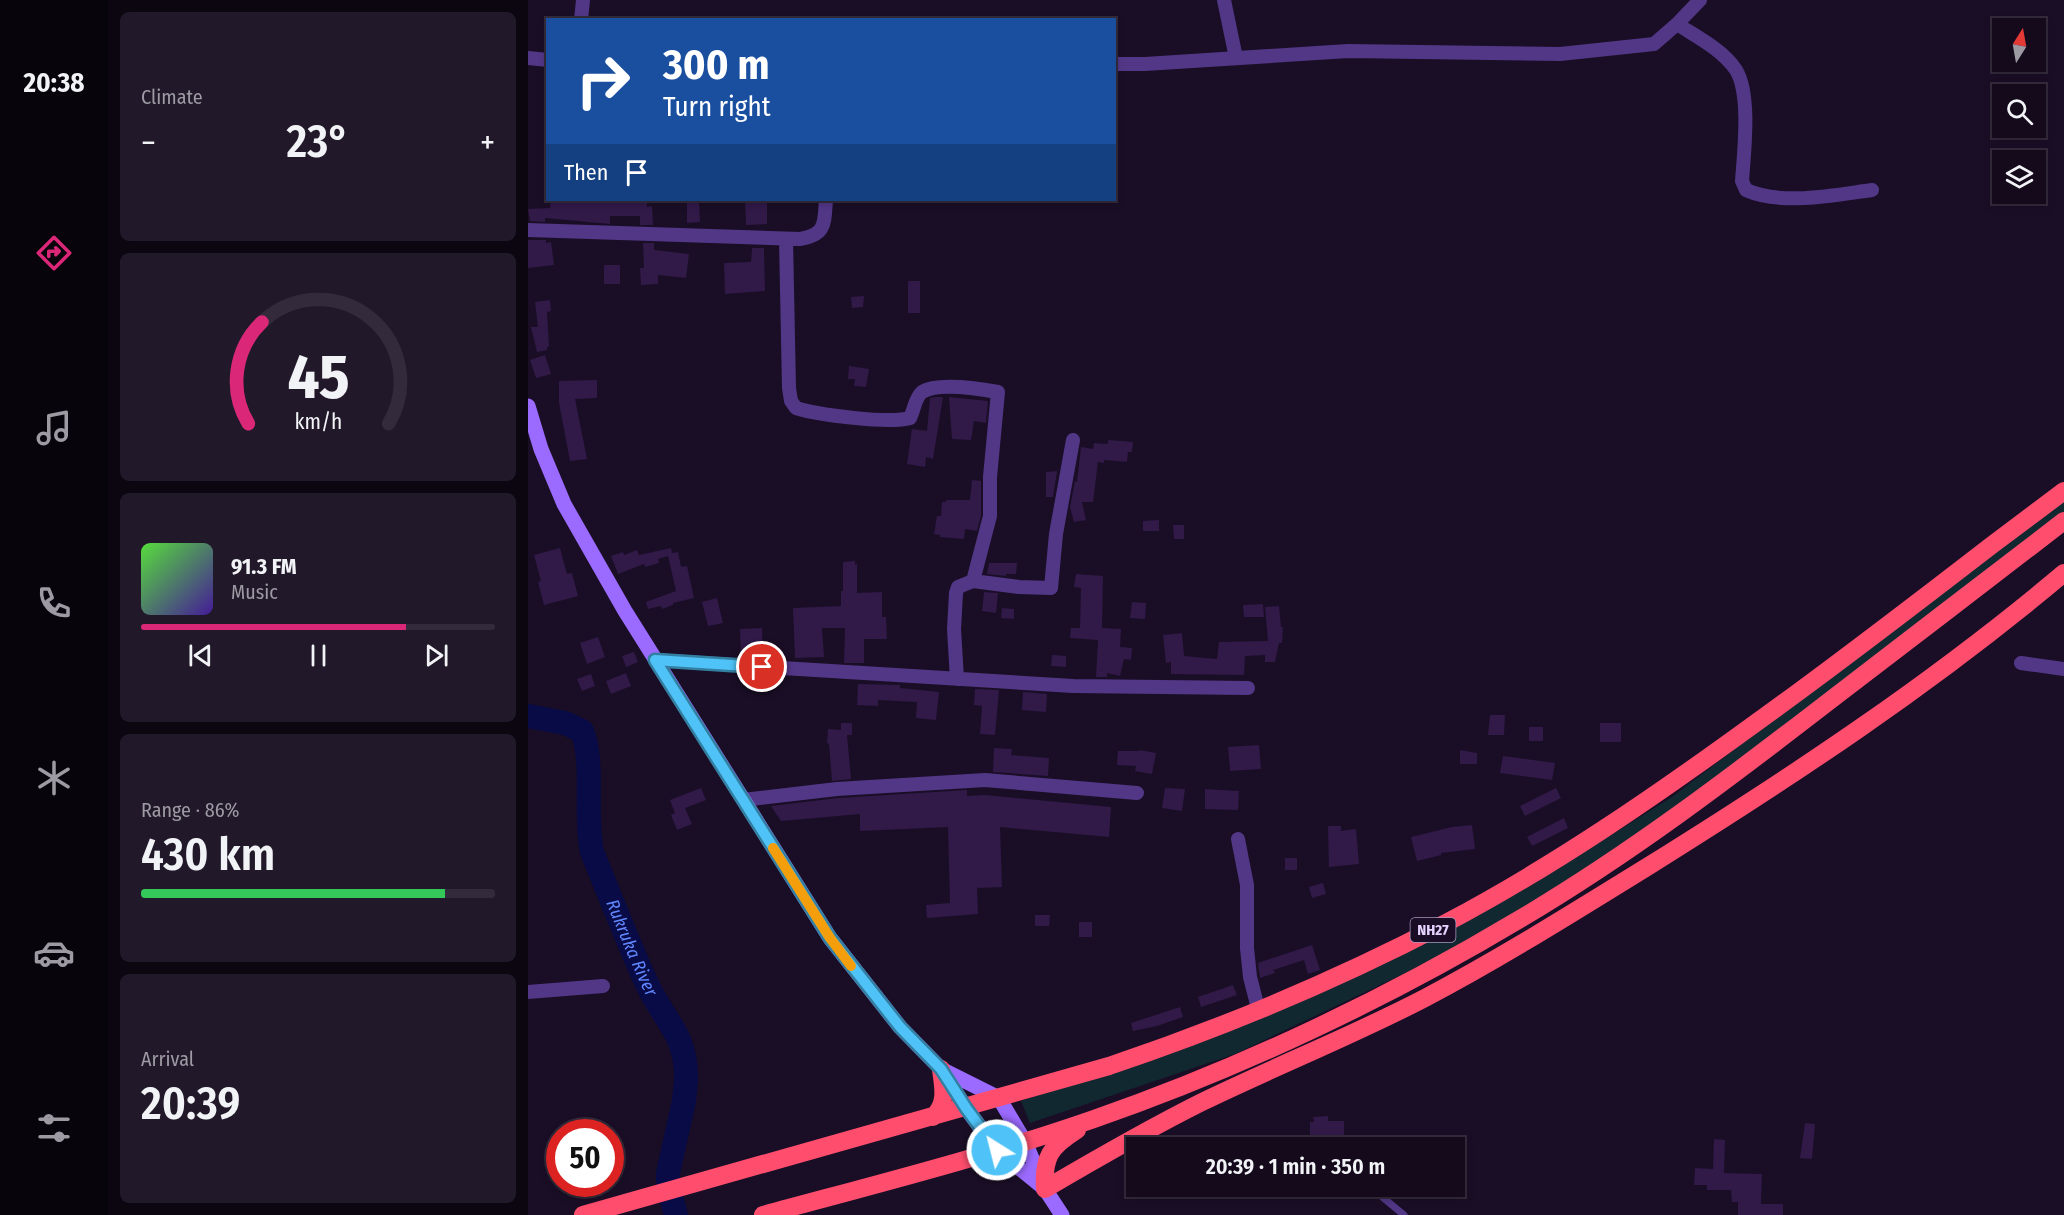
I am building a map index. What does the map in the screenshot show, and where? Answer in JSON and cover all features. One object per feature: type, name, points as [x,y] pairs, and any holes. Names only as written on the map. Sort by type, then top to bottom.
[{"type":"highway","name":"NH27","points":[[590,1213],[1109,1066],[1191,1039],[1259,1012],[1380,956],[1447,923],[1652,799],[1838,664],[2064,491]]},
{"type":"highway","name":"NH27","points":[[763,1215],[1025,1142],[1175,1090],[1337,1017],[1467,950],[1574,887],[1676,818],[2064,521]]},
{"type":"highway","points":[[1045,1190],[1159,1124],[1245,1082],[1370,1026],[1531,939],[1840,744],[1960,657],[2064,573]]},
{"type":"highway","points":[[933,1117],[944,1102],[941,1069]]},
{"type":"highway","points":[[1045,1190],[1045,1166],[1051,1152],[1062,1140],[1094,1119]]},
{"type":"main road","points":[[528,406],[541,449],[564,504],[624,611],[830,938],[900,1027],[941,1069],[997,1150],[1045,1190]]},
{"type":"main road","points":[[941,1069],[999,1098],[1025,1142],[1045,1190],[1062,1215]]},
{"type":"street","points":[[581,18],[583,0]]},
{"type":"street","points":[[1224,0],[1236,58]]},
{"type":"street","points":[[1116,64],[1348,51],[1560,54],[1654,44],[1700,0]]},
{"type":"street","points":[[1677,24],[1715,48],[1736,69],[1743,83],[1745,103],[1742,181],[1746,190],[1767,197],[1789,198],[1872,190]]},
{"type":"street","points":[[528,58],[546,60]]},
{"type":"street","points":[[528,230],[801,239],[818,234],[823,227],[826,201]]},
{"type":"street","points":[[786,239],[789,388],[791,401],[796,408],[900,421],[910,418],[916,399],[929,390],[966,386],[998,392],[990,477],[990,516],[973,581]]},
{"type":"street","points":[[957,679],[954,629],[956,593],[962,584],[973,581],[1019,587],[1051,588],[1056,534],[1073,440]]},
{"type":"street","points":[[655,660],[1073,686],[1248,688]]},
{"type":"street","points":[[2021,663],[2064,669]]},
{"type":"street","points":[[743,800],[837,789],[985,780],[1137,793]]},
{"type":"street","points":[[1238,839],[1247,885],[1246,939],[1250,977],[1259,1012]]},
{"type":"street","points":[[528,992],[603,987]]},
{"type":"lane","points":[[1382,1197],[1404,1215]]},
{"type":"shaded area","points":[[2064,499],[2064,514],[1683,806],[1537,901],[1443,955],[1235,1054],[1030,1123],[1021,1101],[1226,1032],[1435,939],[1528,887],[1672,797]]},
{"type":"building","points":[[551,201],[647,201],[647,207],[652,206],[653,225],[640,225],[640,216],[610,216],[610,224],[545,218],[545,222],[530,221],[528,209],[550,208]]},
{"type":"building","points":[[699,201],[700,222],[687,223],[687,202]]},
{"type":"building","points":[[745,201],[767,201],[767,224],[746,225]]},
{"type":"building","points":[[528,240],[551,242],[554,265],[528,268]]},
{"type":"building","points":[[643,243],[654,243],[654,250],[689,254],[686,278],[658,275],[658,284],[641,285],[640,268],[644,268]]},
{"type":"building","points":[[752,248],[764,248],[765,291],[725,294],[724,263],[751,262]]},
{"type":"building","points":[[604,265],[620,265],[620,284],[604,284]]},
{"type":"building","points":[[908,281],[920,281],[920,313],[908,313]]},
{"type":"building","points":[[864,296],[863,307],[852,308],[851,297]]},
{"type":"building","points":[[550,300],[551,311],[547,312],[549,346],[547,350],[537,352],[531,327],[538,327],[535,302]]},
{"type":"building","points":[[545,355],[551,374],[536,378],[530,360]]},
{"type":"building","points":[[849,366],[869,369],[866,387],[854,386],[855,379],[848,379]]},
{"type":"building","points":[[597,380],[597,398],[575,399],[587,459],[570,461],[559,403],[559,381]]},
{"type":"building","points":[[943,397],[933,459],[926,457],[925,467],[907,464],[912,429],[927,431],[930,398]]},
{"type":"building","points":[[949,397],[988,401],[986,423],[974,421],[971,440],[952,439]]},
{"type":"building","points":[[1108,440],[1133,442],[1132,452],[1128,452],[1127,462],[1104,460],[1104,463],[1098,462],[1093,502],[1082,502],[1086,520],[1074,522],[1070,507],[1075,481],[1077,482],[1081,447],[1093,449],[1094,443],[1108,444]]},
{"type":"building","points":[[1057,471],[1053,497],[1046,497],[1046,472]]},
{"type":"building","points":[[972,480],[981,481],[981,515],[977,531],[965,529],[964,539],[940,537],[934,534],[937,516],[941,516],[942,502],[970,500]]},
{"type":"building","points":[[1159,520],[1159,531],[1143,531],[1143,521]]},
{"type":"building","points":[[1173,525],[1184,525],[1184,539],[1174,539]]},
{"type":"building","points":[[560,548],[567,574],[572,573],[578,596],[544,605],[534,555]]},
{"type":"building","points":[[671,548],[672,553],[678,552],[681,567],[687,566],[694,598],[673,603],[662,609],[661,606],[648,609],[646,602],[676,591],[668,556],[658,559],[659,563],[645,567],[644,564],[618,574],[611,556],[623,552],[624,555],[637,550],[639,555]]},
{"type":"building","points":[[855,561],[855,565],[857,564],[857,593],[882,592],[882,617],[886,617],[887,639],[864,639],[864,663],[844,663],[845,628],[822,628],[824,657],[795,658],[793,608],[841,606],[843,562]]},
{"type":"building","points":[[989,563],[1017,563],[1016,574],[1006,574],[1006,576],[987,574]]},
{"type":"building","points":[[1076,574],[1103,576],[1102,628],[1121,629],[1120,647],[1132,648],[1131,660],[1124,659],[1120,676],[1107,673],[1107,677],[1096,677],[1098,640],[1070,638],[1071,628],[1080,628],[1081,588],[1074,587]]},
{"type":"building","points":[[984,592],[998,593],[996,613],[982,611]]},
{"type":"building","points":[[717,598],[723,623],[708,626],[702,602]]},
{"type":"building","points":[[1132,602],[1146,603],[1145,619],[1130,618]]},
{"type":"building","points":[[1263,604],[1264,617],[1244,617],[1243,605]]},
{"type":"building","points":[[1279,606],[1281,627],[1283,627],[1282,643],[1279,643],[1275,662],[1265,662],[1265,655],[1245,656],[1244,675],[1171,674],[1171,662],[1166,663],[1163,635],[1182,633],[1184,656],[1217,659],[1219,642],[1268,641],[1265,607]]},
{"type":"building","points":[[1002,608],[1014,609],[1014,619],[1001,618]]},
{"type":"building","points":[[762,628],[763,658],[741,656],[740,629]]},
{"type":"building","points":[[598,637],[605,657],[587,664],[580,643]]},
{"type":"building","points":[[634,652],[638,662],[626,667],[622,656]]},
{"type":"building","points":[[1052,655],[1066,656],[1066,667],[1051,666]]},
{"type":"building","points":[[626,673],[631,686],[611,694],[606,681]]},
{"type":"building","points":[[591,674],[595,686],[582,691],[577,679]]},
{"type":"building","points":[[858,684],[900,685],[900,688],[939,692],[936,720],[916,718],[917,702],[878,700],[878,706],[857,705]]},
{"type":"building","points":[[975,689],[999,690],[995,735],[980,734],[982,706],[974,705]]},
{"type":"building","points":[[1023,692],[1047,694],[1046,712],[1022,710]]},
{"type":"building","points":[[1490,715],[1505,715],[1504,735],[1488,735]]},
{"type":"building","points":[[841,723],[852,723],[852,735],[847,735],[851,779],[832,781],[829,744],[827,743],[828,729],[841,730]]},
{"type":"building","points":[[1600,723],[1621,723],[1621,742],[1600,742]]},
{"type":"building","points":[[1529,727],[1543,727],[1543,741],[1529,741]]},
{"type":"building","points":[[1259,745],[1261,769],[1230,771],[1228,747]]},
{"type":"building","points":[[994,748],[1012,749],[1011,755],[1049,758],[1048,776],[993,772]]},
{"type":"building","points":[[1139,750],[1156,753],[1152,774],[1135,771],[1136,766],[1117,765],[1118,751]]},
{"type":"building","points":[[1460,750],[1477,753],[1477,764],[1460,764]]},
{"type":"building","points":[[1503,756],[1555,763],[1552,780],[1500,773]]},
{"type":"building","points":[[701,788],[706,800],[685,808],[692,824],[677,830],[671,815],[675,813],[670,800]]},
{"type":"building","points":[[1165,788],[1185,789],[1182,811],[1162,808]]},
{"type":"building","points":[[1556,788],[1561,798],[1525,816],[1520,806]]},
{"type":"building","points":[[1205,789],[1239,791],[1238,810],[1205,809]]},
{"type":"building","points":[[967,790],[967,796],[985,795],[1111,807],[1109,837],[1000,827],[1002,887],[977,888],[978,914],[927,918],[926,905],[950,903],[948,827],[860,831],[860,814],[781,821],[771,806],[838,798]]},
{"type":"building","points":[[1564,818],[1568,828],[1532,846],[1527,837]]},
{"type":"building","points":[[1472,825],[1475,849],[1441,853],[1441,855],[1417,861],[1411,837],[1452,827]]},
{"type":"building","points":[[1328,826],[1341,826],[1341,831],[1356,829],[1359,864],[1329,867]]},
{"type":"building","points":[[1285,858],[1297,858],[1297,870],[1285,870]]},
{"type":"building","points":[[1323,883],[1326,894],[1312,898],[1309,887]]},
{"type":"building","points":[[1035,915],[1050,915],[1049,926],[1035,926]]},
{"type":"building","points":[[1079,922],[1092,922],[1092,937],[1079,937]]},
{"type":"building","points":[[1312,945],[1320,970],[1308,974],[1304,960],[1273,970],[1275,973],[1260,978],[1258,963]]},
{"type":"building","points":[[1233,985],[1237,995],[1201,1007],[1198,997]]},
{"type":"building","points":[[1180,1007],[1183,1017],[1133,1031],[1131,1023]]},
{"type":"building","points":[[1328,1116],[1328,1121],[1344,1121],[1344,1137],[1310,1137],[1310,1122],[1314,1122],[1313,1117]]},
{"type":"building","points":[[1805,1123],[1815,1124],[1812,1159],[1800,1158]]},
{"type":"building","points":[[1714,1139],[1725,1140],[1724,1173],[1762,1174],[1761,1204],[1783,1204],[1783,1215],[1738,1215],[1738,1202],[1732,1202],[1731,1190],[1707,1190],[1707,1185],[1694,1185],[1695,1168],[1713,1169]]},
{"type":"waterway","name":"Rukruka River","points":[[528,716],[565,723],[582,731],[588,758],[592,852],[647,984],[679,1039],[683,1051],[686,1080],[684,1101],[668,1173],[668,1186],[676,1215]]},
{"type":"slow traffic","points":[[773,848],[830,938],[851,966]]},
{"type":"route","points":[[762,667],[655,660],[830,938],[900,1027],[941,1069],[997,1150]]}]
